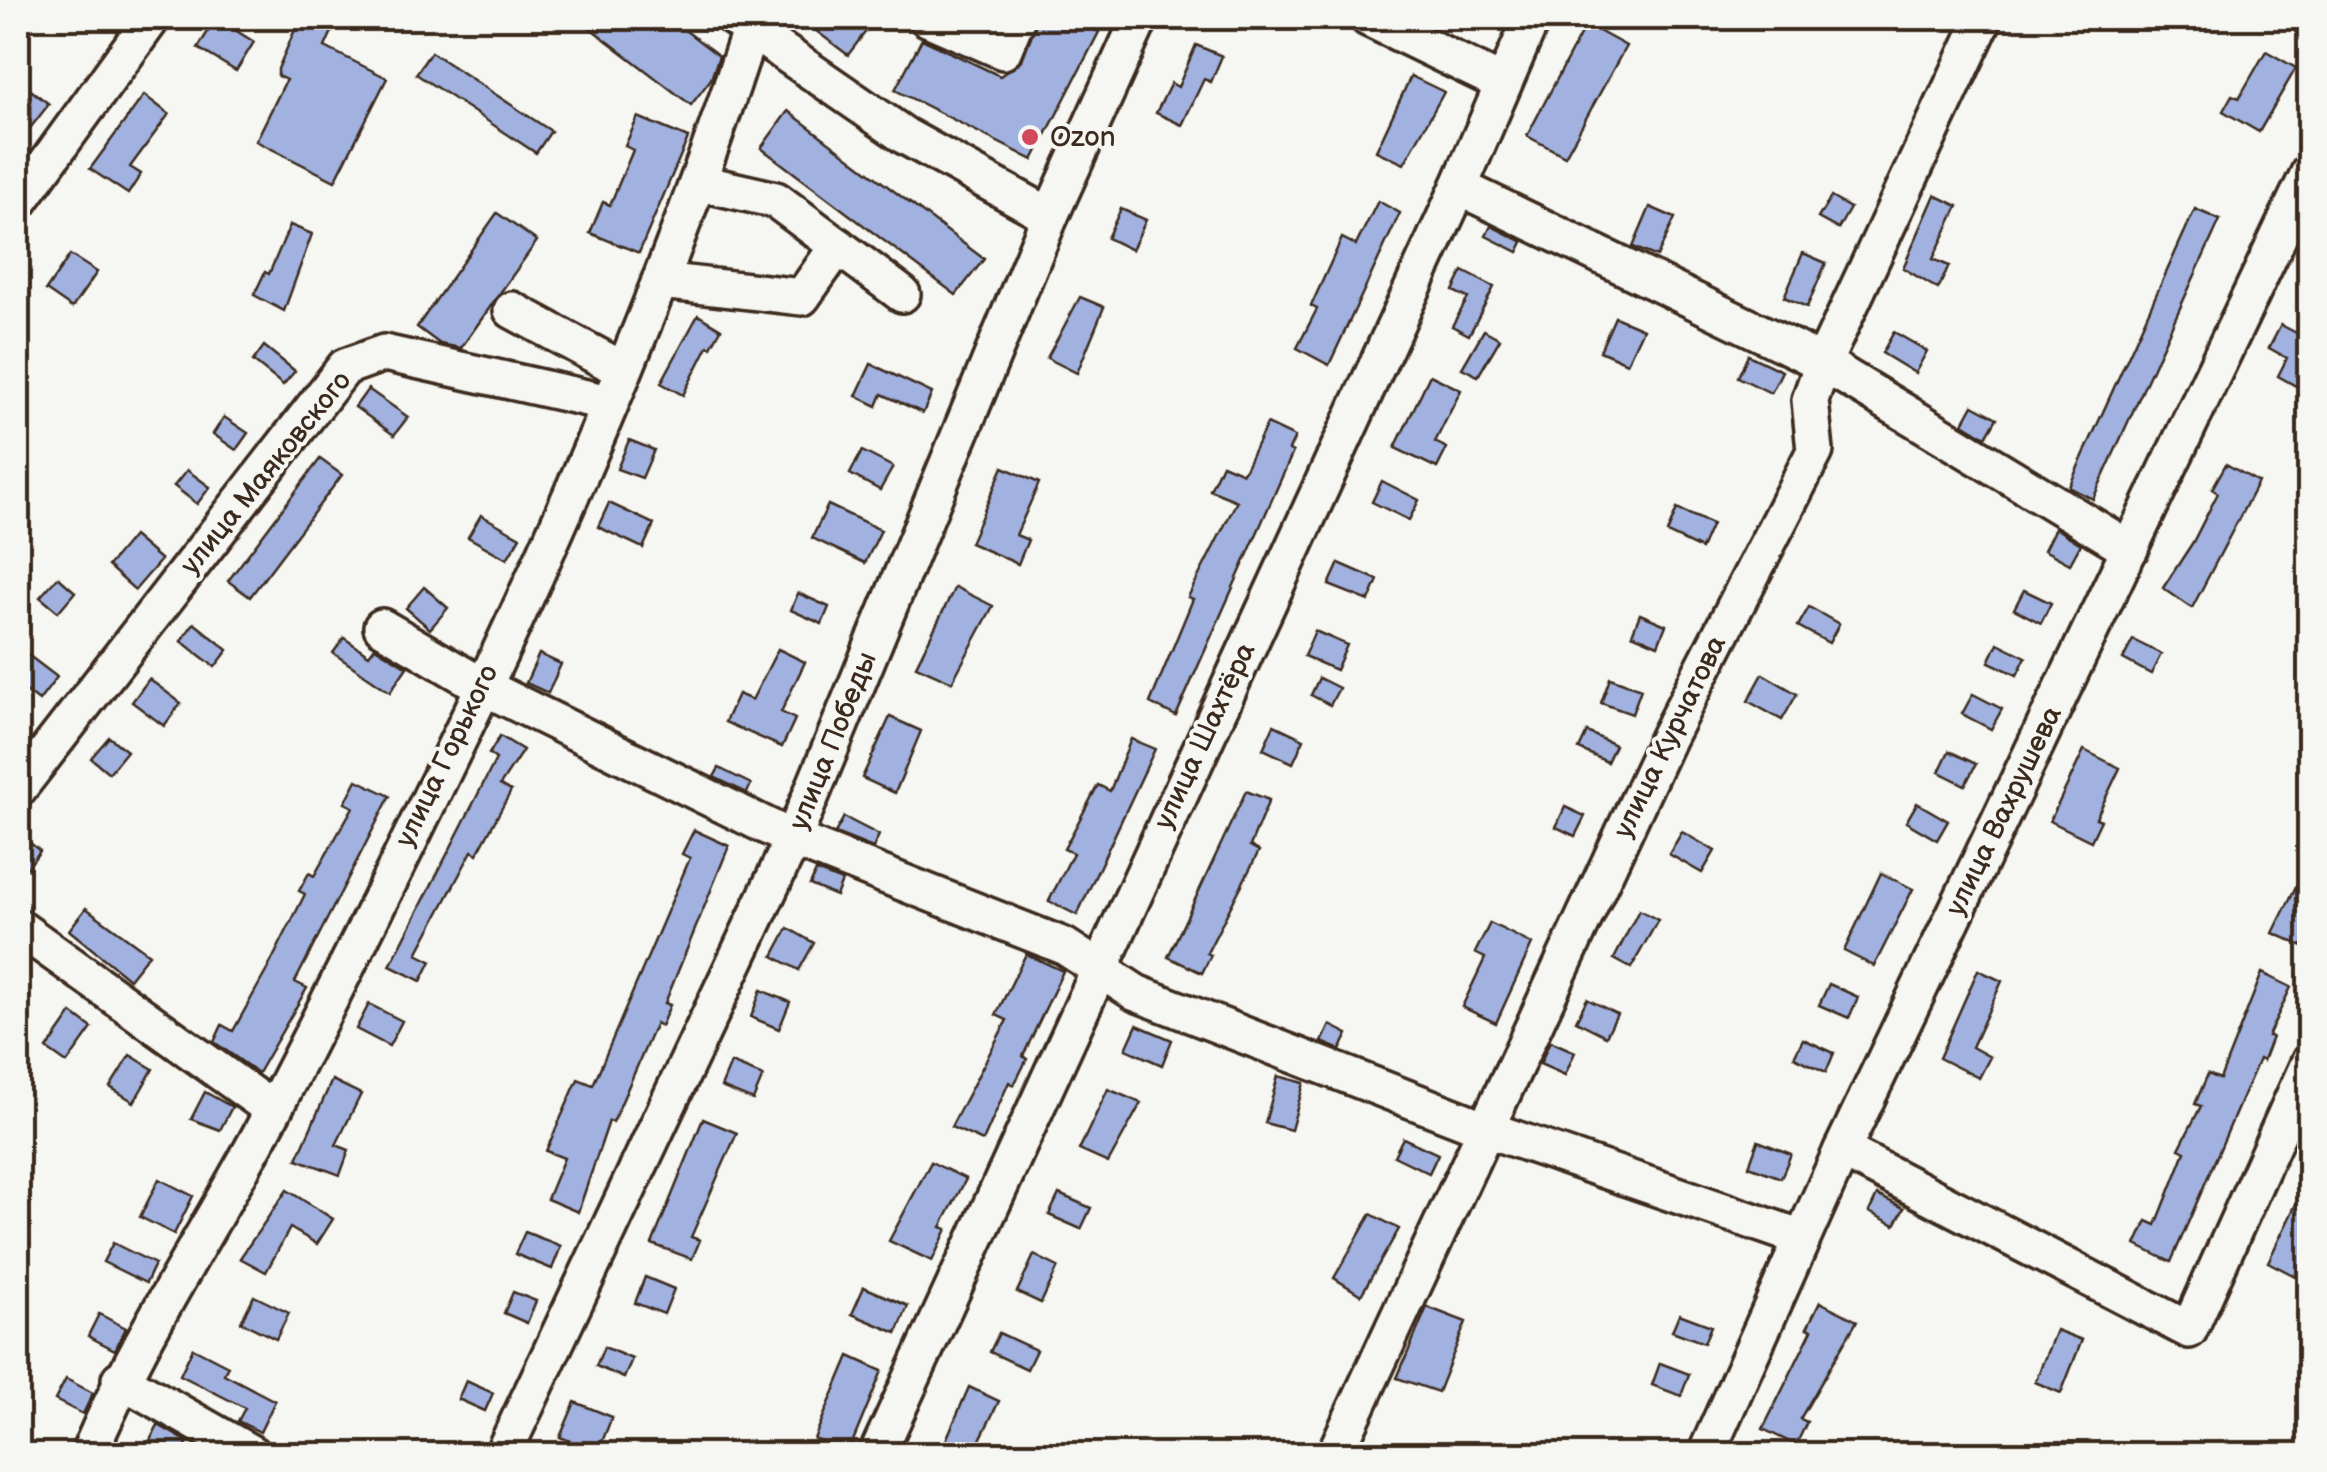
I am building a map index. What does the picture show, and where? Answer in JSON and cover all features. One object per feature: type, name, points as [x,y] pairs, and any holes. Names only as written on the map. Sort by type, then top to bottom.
[{"type":"street","points":[[18,203],[152,18]]},
{"type":"street","points":[[927,18],[1003,51],[1017,18]]},
{"type":"street","name":"улица Победы","points":[[504,1454],[793,839],[1050,216],[1140,18]]},
{"type":"street","points":[[1368,18],[1502,84]]},
{"type":"street","name":"улица Шахтёра","points":[[877,1454],[1532,18]]},
{"type":"street","name":"улица Курчатова","points":[[1335,1454],[1668,738],[1815,452],[1810,400],[1823,363],[1984,18]]},
{"type":"street","points":[[742,24],[905,136],[1050,216]]},
{"type":"street","name":"улица Горького","points":[[88,1454],[120,1379],[273,1110],[482,686],[610,403],[701,183],[742,24]]},
{"type":"street","name":"улица Вахрушева","points":[[1706,1454],[1842,1150],[2310,171]]},
{"type":"street","points":[[701,183],[776,200],[902,294]]},
{"type":"street","points":[[1458,186],[1823,363],[2130,549]]},
{"type":"street","points":[[660,280],[802,297],[838,246]]},
{"type":"street","points":[[512,310],[623,370]]},
{"type":"street","name":"улица Маяковского","points":[[18,789],[345,367],[384,353],[610,403]]},
{"type":"street","points":[[382,627],[482,686],[793,839],[1064,946],[1136,993],[1484,1128],[1802,1238]]},
{"type":"street","points":[[18,927],[273,1110]]},
{"type":"street","points":[[1842,1150],[2189,1330],[2310,1061]]},
{"type":"street","points":[[120,1379],[252,1454]]},
{"type":"building","points":[[216,18],[254,42],[236,71],[198,48]]},
{"type":"building","points":[[300,18],[338,18],[325,47],[387,78],[335,181],[256,141],[286,80],[278,76],[278,69]]},
{"type":"building","points":[[577,18],[669,18],[719,56],[711,79],[691,105]]},
{"type":"building","points":[[799,18],[876,18],[848,55]]},
{"type":"building","points":[[1038,18],[1071,18],[1099,32],[1033,160],[895,90],[922,39],[1000,76],[1022,60]]},
{"type":"building","points":[[1586,24],[1626,46],[1565,156],[1527,136]]},
{"type":"building","points":[[1196,45],[1222,56],[1211,82],[1204,79],[1182,125],[1156,113],[1171,83],[1178,87]]},
{"type":"building","points":[[2266,51],[2296,68],[2259,132],[2223,111],[2232,95],[2239,98]]},
{"type":"building","points":[[431,52],[551,131],[536,153],[416,74]]},
{"type":"building","points":[[1411,76],[1444,92],[1404,164],[1376,151]]},
{"type":"building","points":[[28,88],[49,104],[31,127],[18,117],[18,102]]},
{"type":"building","points":[[144,95],[169,114],[130,167],[141,174],[128,194],[90,169]]},
{"type":"building","points":[[788,111],[984,259],[956,295],[761,148]]},
{"type":"building","points":[[638,117],[688,138],[639,253],[590,233],[603,202],[610,205],[633,150],[625,146]]},
{"type":"building","points":[[1935,195],[1958,206],[1933,259],[1949,266],[1938,289],[1903,268]]},
{"type":"building","points":[[1831,197],[1850,208],[1838,229],[1818,218]]},
{"type":"building","points":[[1378,201],[1400,213],[1329,365],[1297,348],[1317,309],[1311,306],[1342,238],[1356,245]]},
{"type":"building","points":[[1650,207],[1675,218],[1657,257],[1633,247]]},
{"type":"building","points":[[1121,209],[1146,220],[1132,250],[1107,238]]},
{"type":"building","points":[[2195,209],[2220,220],[2093,499],[2069,487]]},
{"type":"building","points":[[497,213],[537,241],[461,348],[440,344],[417,327]]},
{"type":"building","points":[[290,225],[312,234],[284,311],[254,295],[265,272],[269,274]]},
{"type":"building","points":[[1491,226],[1523,242],[1518,252],[1486,236]]},
{"type":"building","points":[[1803,253],[1826,263],[1807,307],[1784,297]]},
{"type":"building","points":[[70,255],[97,272],[72,308],[46,290]]},
{"type":"building","points":[[1463,271],[1494,287],[1469,335],[1452,326],[1468,298],[1453,291]]},
{"type":"building","points":[[1080,297],[1104,307],[1077,373],[1047,358]]},
{"type":"building","points":[[698,315],[721,329],[683,395],[661,383]]},
{"type":"building","points":[[1615,317],[1643,329],[1627,363],[1600,351]]},
{"type":"building","points":[[2281,325],[2310,340],[2310,361],[2296,386],[2278,376],[2287,358],[2269,348]]},
{"type":"building","points":[[1484,330],[1500,339],[1478,376],[1462,368]]},
{"type":"building","points":[[1894,332],[1927,351],[1915,373],[1882,353]]},
{"type":"building","points":[[264,346],[295,371],[283,385],[253,361]]},
{"type":"building","points":[[1748,355],[1782,371],[1771,393],[1738,377]]},
{"type":"building","points":[[871,364],[932,393],[923,413],[882,394],[877,406],[856,396]]},
{"type":"building","points":[[1430,375],[1461,390],[1435,442],[1447,448],[1437,468],[1395,448]]},
{"type":"building","points":[[368,389],[408,417],[394,435],[355,407]]},
{"type":"building","points":[[1973,405],[1997,418],[1986,437],[1963,423]]},
{"type":"building","points":[[224,417],[248,433],[236,450],[213,434]]},
{"type":"building","points":[[1267,424],[1295,437],[1289,450],[1293,452],[1176,716],[1150,703],[1193,599],[1188,597],[1237,501],[1210,490],[1222,464],[1243,473]]},
{"type":"building","points":[[629,440],[654,450],[642,478],[617,469]]},
{"type":"building","points":[[862,451],[893,467],[880,490],[850,474]]},
{"type":"building","points":[[320,459],[342,475],[250,597],[228,581]]},
{"type":"building","points":[[2226,464],[2258,482],[2192,608],[2163,588],[2218,493],[2212,489]]},
{"type":"building","points":[[1003,467],[1039,483],[1016,535],[1028,540],[1018,564],[970,543]]},
{"type":"building","points":[[187,470],[210,487],[197,504],[174,486]]},
{"type":"building","points":[[1382,481],[1419,500],[1409,520],[1372,502]]},
{"type":"building","points":[[609,503],[654,524],[643,548],[598,527]]},
{"type":"building","points":[[828,505],[881,530],[865,563],[812,538]]},
{"type":"building","points":[[1677,509],[1712,524],[1701,549],[1667,533]]},
{"type":"building","points":[[481,515],[520,537],[507,559],[468,537]]},
{"type":"building","points":[[2055,528],[2081,544],[2070,564],[2044,550]]},
{"type":"building","points":[[133,536],[161,560],[135,590],[108,566]]},
{"type":"building","points":[[1339,563],[1378,580],[1369,601],[1329,585]]},
{"type":"building","points":[[58,577],[75,592],[58,612],[40,597]]},
{"type":"building","points":[[424,587],[448,608],[430,629],[406,608]]},
{"type":"building","points":[[955,587],[993,606],[952,682],[916,666]]},
{"type":"building","points":[[2024,590],[2051,603],[2041,623],[2014,609]]},
{"type":"building","points":[[798,593],[829,607],[822,624],[791,610]]},
{"type":"building","points":[[1809,607],[1839,624],[1829,643],[1798,626]]},
{"type":"building","points":[[1640,614],[1666,625],[1658,645],[1632,634]]},
{"type":"building","points":[[194,623],[228,650],[215,667],[181,641]]},
{"type":"building","points":[[1315,631],[1347,645],[1336,670],[1304,656]]},
{"type":"building","points":[[344,638],[369,655],[375,647],[407,667],[390,692],[333,653]]},
{"type":"building","points":[[2133,640],[2161,654],[2151,674],[2123,659]]},
{"type":"building","points":[[1998,643],[2026,657],[2017,675],[1989,662]]},
{"type":"building","points":[[778,649],[805,662],[781,712],[795,719],[782,747],[725,722],[738,694],[752,700]]},
{"type":"building","points":[[539,654],[561,664],[548,693],[526,683]]},
{"type":"building","points":[[28,655],[57,677],[39,701],[18,685],[18,669]]},
{"type":"building","points":[[1763,674],[1797,694],[1782,720],[1748,701]]},
{"type":"building","points":[[1319,678],[1339,688],[1330,705],[1311,695]]},
{"type":"building","points":[[1610,678],[1641,689],[1632,714],[1601,703]]},
{"type":"building","points":[[149,679],[181,703],[164,726],[132,702]]},
{"type":"building","points":[[1973,694],[2002,709],[1991,729],[1962,714]]},
{"type":"building","points":[[890,717],[921,731],[895,793],[862,778]]},
{"type":"building","points":[[1274,725],[1304,739],[1293,763],[1263,749]]},
{"type":"building","points":[[1587,732],[1615,745],[1607,762],[1579,749]]},
{"type":"building","points":[[500,736],[523,750],[500,785],[511,791],[477,854],[472,851],[417,954],[431,961],[421,981],[390,966],[496,759],[489,754]]},
{"type":"building","points":[[109,737],[127,751],[109,773],[91,758]]},
{"type":"building","points":[[1131,739],[1155,749],[1077,915],[1049,901],[1073,853],[1064,849],[1098,785],[1110,791]]},
{"type":"building","points":[[2084,750],[2120,768],[2096,818],[2101,820],[2091,841],[2050,821]]},
{"type":"building","points":[[1949,751],[1976,764],[1965,785],[1939,772]]},
{"type":"building","points":[[719,768],[751,784],[747,793],[714,777]]},
{"type":"building","points":[[357,780],[390,796],[295,982],[307,988],[258,1073],[214,1042],[222,1025],[233,1031],[268,968],[305,894],[299,891],[309,873],[314,876],[353,807],[345,803]]},
{"type":"building","points":[[1246,791],[1269,800],[1250,846],[1259,851],[1207,953],[1211,955],[1202,973],[1168,957]]},
{"type":"building","points":[[1917,803],[1948,821],[1937,840],[1906,822]]},
{"type":"building","points":[[1565,807],[1585,816],[1575,836],[1556,827]]},
{"type":"building","points":[[844,817],[879,835],[873,848],[835,833]]},
{"type":"building","points":[[694,830],[729,846],[665,1003],[670,1005],[661,1026],[656,1023],[613,1122],[609,1121],[578,1212],[547,1199],[564,1158],[546,1151],[578,1079],[593,1085],[690,858],[682,854]]},
{"type":"building","points":[[1682,832],[1715,851],[1702,873],[1669,854]]},
{"type":"building","points":[[18,833],[40,851],[18,880]]},
{"type":"building","points":[[2310,858],[2310,949],[2273,933]]},
{"type":"building","points":[[816,871],[842,881],[836,896],[810,885]]},
{"type":"building","points":[[1881,873],[1913,889],[1874,966],[1844,951]]},
{"type":"building","points":[[86,908],[149,954],[129,979],[69,930]]},
{"type":"building","points":[[1639,910],[1658,920],[1631,968],[1614,959]]},
{"type":"building","points":[[1490,923],[1532,944],[1496,1023],[1462,1007],[1485,958],[1475,953]]},
{"type":"building","points":[[788,928],[814,943],[799,970],[773,956]]},
{"type":"building","points":[[1026,954],[1063,971],[1023,1056],[1027,1059],[1014,1085],[1009,1082],[983,1141],[951,1127],[1007,1020],[996,1015]]},
{"type":"building","points":[[1978,970],[2002,981],[1972,1047],[1990,1057],[1979,1078],[1939,1058]]},
{"type":"building","points":[[2262,973],[2291,987],[2268,1036],[2272,1037],[2263,1061],[2259,1059],[2171,1262],[2136,1245],[2147,1221],[2156,1225],[2185,1152],[2179,1149],[2201,1106],[2195,1104],[2208,1074],[2220,1079]]},
{"type":"building","points":[[1829,984],[1858,997],[1849,1018],[1819,1005]]},
{"type":"building","points":[[761,990],[790,1002],[779,1029],[751,1017]]},
{"type":"building","points":[[1587,999],[1617,1014],[1606,1036],[1576,1021]]},
{"type":"building","points":[[369,1004],[402,1021],[389,1046],[356,1029]]},
{"type":"building","points":[[72,1013],[92,1028],[67,1063],[47,1049]]},
{"type":"building","points":[[1137,1025],[1172,1040],[1162,1065],[1126,1049]]},
{"type":"building","points":[[1330,1025],[1348,1034],[1340,1050],[1322,1042]]},
{"type":"building","points":[[1803,1039],[1834,1053],[1826,1072],[1794,1057]]},
{"type":"building","points":[[1550,1041],[1575,1052],[1565,1075],[1540,1064]]},
{"type":"building","points":[[130,1055],[153,1069],[134,1102],[110,1087]]},
{"type":"building","points":[[731,1063],[763,1076],[753,1100],[721,1087]]},
{"type":"building","points":[[1278,1076],[1304,1083],[1291,1130],[1265,1123]]},
{"type":"building","points":[[332,1080],[361,1094],[336,1145],[349,1150],[340,1175],[297,1159]]},
{"type":"building","points":[[1108,1089],[1141,1103],[1108,1163],[1079,1150]]},
{"type":"building","points":[[205,1092],[232,1107],[220,1130],[191,1119]]},
{"type":"building","points":[[703,1119],[737,1133],[691,1237],[700,1240],[692,1259],[652,1244]]},
{"type":"building","points":[[1403,1138],[1438,1154],[1429,1173],[1394,1156]]},
{"type":"building","points":[[1758,1141],[1791,1154],[1781,1178],[1749,1166]]},
{"type":"building","points":[[931,1162],[966,1179],[941,1227],[947,1229],[932,1261],[889,1241]]},
{"type":"building","points":[[2310,1175],[2310,1250],[2297,1277],[2268,1262]]},
{"type":"building","points":[[159,1179],[193,1196],[174,1234],[140,1217]]},
{"type":"building","points":[[287,1190],[333,1219],[317,1244],[290,1228],[266,1272],[240,1258]]},
{"type":"building","points":[[1059,1194],[1091,1208],[1081,1229],[1049,1215]]},
{"type":"building","points":[[1877,1195],[1904,1208],[1895,1225],[1869,1212]]},
{"type":"building","points":[[1371,1214],[1399,1229],[1361,1295],[1334,1278]]},
{"type":"building","points":[[525,1232],[561,1246],[552,1269],[515,1254]]},
{"type":"building","points":[[113,1243],[155,1264],[146,1283],[103,1262]]},
{"type":"building","points":[[1034,1255],[1058,1267],[1041,1303],[1017,1292]]},
{"type":"building","points":[[645,1277],[674,1289],[664,1314],[635,1303]]},
{"type":"building","points":[[864,1287],[908,1306],[897,1333],[852,1314]]},
{"type":"building","points":[[513,1292],[536,1301],[527,1323],[504,1313]]},
{"type":"building","points":[[254,1296],[289,1313],[276,1339],[241,1322]]},
{"type":"building","points":[[1820,1302],[1857,1321],[1800,1419],[1807,1422],[1796,1445],[1763,1429],[1812,1330],[1807,1328]]},
{"type":"building","points":[[1427,1307],[1466,1322],[1438,1392],[1397,1378]]},
{"type":"building","points":[[99,1314],[126,1328],[115,1350],[88,1336]]},
{"type":"building","points":[[1679,1314],[1711,1326],[1704,1343],[1672,1331]]},
{"type":"building","points":[[2056,1330],[2082,1340],[2061,1393],[2035,1382]]},
{"type":"building","points":[[999,1333],[1036,1350],[1027,1369],[990,1352]]},
{"type":"building","points":[[604,1347],[632,1359],[624,1378],[596,1366]]},
{"type":"building","points":[[193,1348],[228,1366],[224,1374],[275,1401],[260,1432],[238,1421],[245,1408],[180,1375]]},
{"type":"building","points":[[849,1356],[882,1371],[848,1453],[814,1439]]},
{"type":"building","points":[[1660,1363],[1689,1374],[1681,1396],[1652,1385]]},
{"type":"building","points":[[66,1379],[93,1393],[83,1414],[55,1400]]},
{"type":"building","points":[[466,1381],[493,1393],[485,1411],[458,1399]]},
{"type":"building","points":[[969,1387],[999,1401],[973,1454],[940,1454]]},
{"type":"building","points":[[575,1402],[612,1417],[598,1452],[560,1437]]},
{"type":"building","points":[[158,1425],[188,1442],[181,1454],[158,1454],[146,1448]]},
{"type":"place","name":"Ozon","points":[[1030,137]]}]
